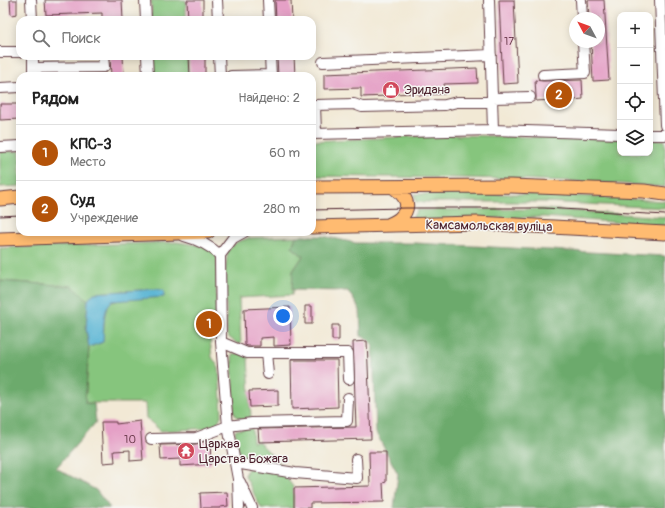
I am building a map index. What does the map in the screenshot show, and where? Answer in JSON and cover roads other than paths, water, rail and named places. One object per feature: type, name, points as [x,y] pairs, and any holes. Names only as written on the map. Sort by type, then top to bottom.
[{"type":"main road","points":[[316,187],[511,186],[644,191],[665,194]]},
{"type":"main road","points":[[388,225],[400,219],[406,208],[403,194],[394,187]]},
{"type":"main road","points":[[0,199],[16,197]]},
{"type":"main road","name":"Камсамольская вуліца","points":[[316,227],[476,223],[665,233]]},
{"type":"main road","points":[[0,239],[106,236]]},
{"type":"street","points":[[31,0],[32,16]]},
{"type":"street","points":[[145,0],[146,16]]},
{"type":"street","points":[[217,0],[218,16]]},
{"type":"street","points":[[268,0],[268,16]]},
{"type":"street","points":[[489,0],[493,130]]},
{"type":"street","points":[[581,0],[582,12]]},
{"type":"street","points":[[660,0],[665,125]]},
{"type":"street","points":[[543,75],[585,73],[583,48]]},
{"type":"street","points":[[0,52],[16,52]]},
{"type":"street","points":[[323,62],[491,55]]},
{"type":"street","points":[[33,60],[33,72],[104,67],[103,60]]},
{"type":"street","points":[[147,60],[148,72]]},
{"type":"street","points":[[219,60],[220,72]]},
{"type":"street","points":[[270,60],[271,72]]},
{"type":"street","points":[[0,88],[16,87]]},
{"type":"street","points":[[316,105],[354,104],[362,107],[445,105],[457,102],[530,97]]},
{"type":"street","points":[[316,134],[493,130],[617,134]]},
{"type":"street","points":[[653,135],[665,135]]},
{"type":"street","points":[[0,147],[16,146]]},
{"type":"street","points":[[184,236],[196,239],[211,246],[220,255]]},
{"type":"street","points":[[237,236],[233,238],[220,255],[222,342],[228,426],[238,479],[239,508]]},
{"type":"street","points":[[222,342],[247,353],[348,353],[349,379]]},
{"type":"street","points":[[266,353],[268,374]]},
{"type":"street","points":[[151,439],[196,438],[228,426],[252,423],[347,421],[348,398]]},
{"type":"street","points":[[235,463],[295,473],[357,478],[356,459]]},
{"type":"street","points":[[238,479],[252,508]]},
{"type":"water","points":[[157,289],[164,291],[164,297],[113,301],[109,304],[104,319],[103,342],[89,347],[86,329],[88,300],[94,293]]},
{"type":"tram line","points":[[316,210],[544,208],[665,215]]},
{"type":"tram line","points":[[0,216],[16,215]]},
{"type":"place","name":"Эридана","points":[[391,90]]},
{"type":"place","name":"Суд","points":[[559,95]]},
{"type":"place","name":"КПС-3","points":[[209,324]]},
{"type":"place","name":"Царква Царства Божага","points":[[186,451]]}]
